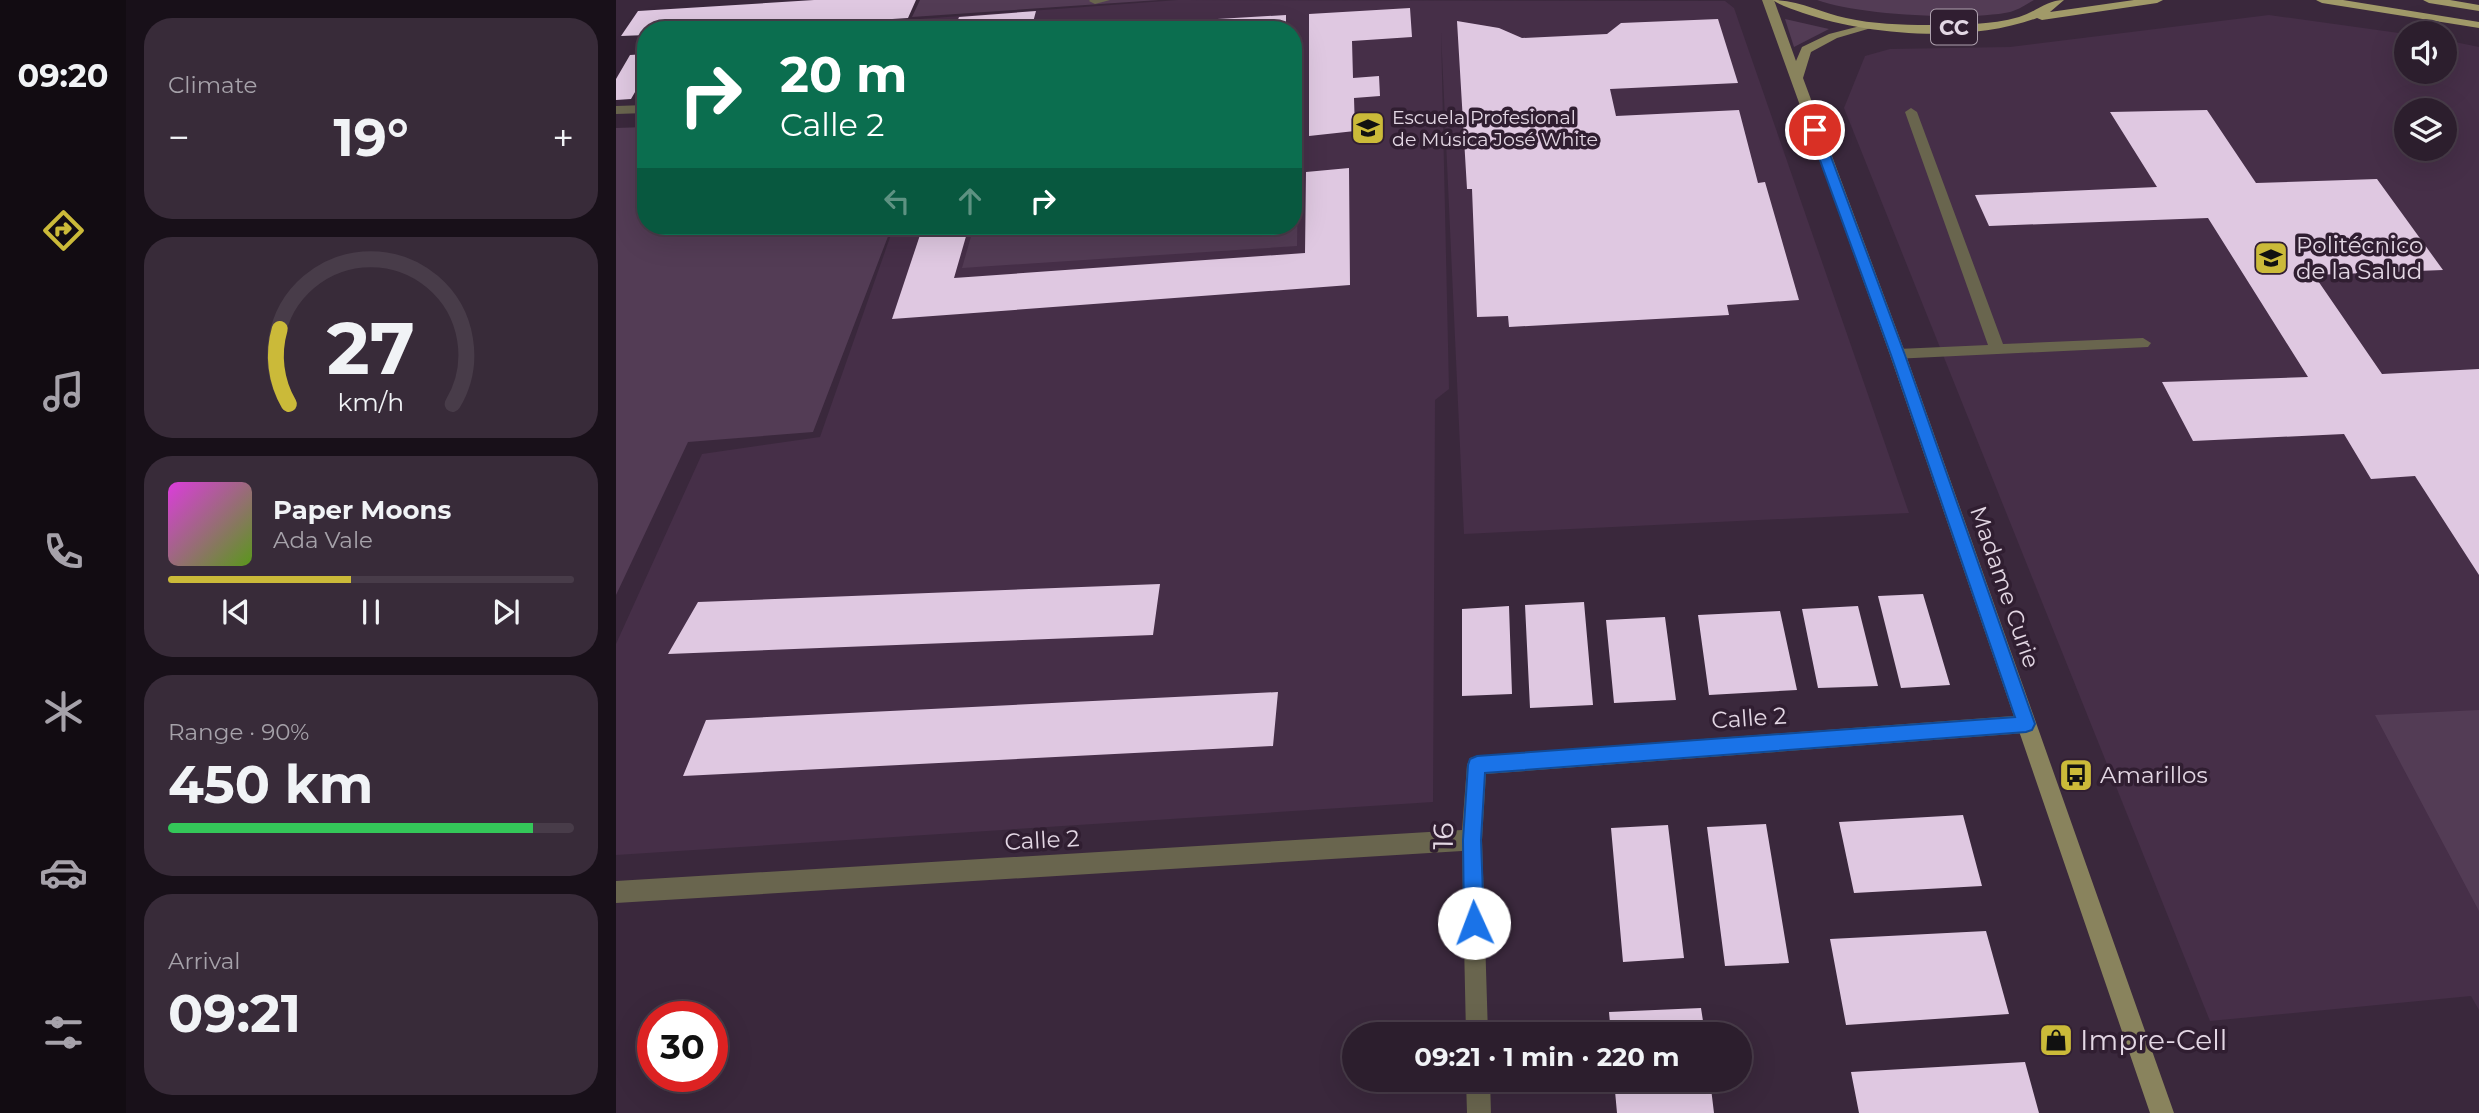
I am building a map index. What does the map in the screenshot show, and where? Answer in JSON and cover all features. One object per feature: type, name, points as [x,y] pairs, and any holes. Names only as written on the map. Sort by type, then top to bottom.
[{"type":"main road","name":"Madame Curie","points":[[1768,0],[1898,355],[2162,1113]]},
{"type":"main road","name":"CC","points":[[1780,0],[1835,19],[1872,26],[1973,27],[2157,0]]},
{"type":"main road","name":"CC","points":[[2035,18],[2053,8],[2058,0]]},
{"type":"main road","points":[[2322,0],[2479,25]]},
{"type":"main road","points":[[2429,0],[2479,8]]},
{"type":"main road","points":[[1796,80],[1806,50],[1833,36],[1872,26]]},
{"type":"street","points":[[1096,1],[1104,0]]},
{"type":"street","points":[[616,110],[637,109]]},
{"type":"street","points":[[1911,112],[1997,350]]},
{"type":"street","points":[[1898,355],[2143,343]]},
{"type":"street","name":"Calle 2","points":[[1477,765],[2026,724]]},
{"type":"street","name":"16","points":[[1477,765],[1472,840],[1477,1022]]},
{"type":"street","name":"Calle 2","points":[[616,892],[1472,840]]},
{"type":"street","points":[[1478,1092],[1479,1113]]},
{"type":"shaded area","points":[[920,0],[1159,0],[912,17]]},
{"type":"shaded area","points":[[1178,0],[1725,1],[1734,8],[1909,513],[1464,534],[1441,32],[1449,389],[1435,400],[1433,802],[616,855],[616,644],[702,454],[820,437],[891,235],[1302,235],[1302,21],[892,21]]},
{"type":"shaded area","points":[[1817,0],[2034,0],[2010,12],[1941,16],[1884,13]]},
{"type":"shaded area","points":[[2269,15],[2394,32],[2394,84],[2457,84],[2457,42],[2479,47],[2479,1010],[2471,996],[2210,1021],[1844,108],[1865,56],[1890,49],[2010,47]]},
{"type":"shaded area","points":[[1785,19],[1829,29],[1794,47]]},
{"type":"shaded area","points":[[637,127],[637,235],[889,235],[813,432],[688,442],[616,595],[616,128]]},
{"type":"shaded area","points":[[971,235],[1297,235],[1297,246],[962,268]]},
{"type":"shaded area","points":[[2479,710],[2479,911],[2375,715]]},
{"type":"building","points":[[814,0],[916,0],[908,18],[861,21],[637,21],[637,35],[621,36],[638,11]]},
{"type":"building","points":[[1410,8],[1412,37],[1352,41],[1353,78],[1379,76],[1380,96],[1354,98],[1355,131],[1309,136],[1309,14]]},
{"type":"building","points":[[1036,11],[1033,21],[957,21],[959,17]]},
{"type":"building","points":[[1286,15],[1286,21],[1184,21]]},
{"type":"building","points":[[1718,19],[1738,83],[1610,89],[1616,116],[1739,110],[1758,183],[1765,182],[1799,300],[1727,305],[1729,315],[1509,327],[1508,316],[1477,317],[1472,189],[1467,189],[1457,21],[1499,28],[1522,38],[1607,34],[1621,23]]},
{"type":"building","points":[[630,55],[637,55],[637,89],[631,99],[616,100],[616,79]]},
{"type":"building","points":[[2207,110],[2256,183],[2377,179],[2443,270],[2314,275],[2382,374],[2479,369],[2479,575],[2415,476],[2371,479],[2344,434],[2193,441],[2162,382],[2308,377],[2208,218],[1989,226],[1975,195],[2157,187],[2110,112]]},
{"type":"building","points":[[1349,168],[1350,285],[892,319],[920,235],[966,235],[954,278],[1305,253],[1306,172]]},
{"type":"building","points":[[1160,584],[1153,635],[668,654],[698,602]]},
{"type":"building","points":[[1923,594],[1950,685],[1901,688],[1878,596]]},
{"type":"building","points":[[1584,602],[1593,705],[1530,708],[1525,605]]},
{"type":"building","points":[[1509,606],[1512,694],[1462,696],[1462,609]]},
{"type":"building","points":[[1858,606],[1878,686],[1818,688],[1802,609]]},
{"type":"building","points":[[1780,611],[1797,690],[1709,695],[1698,615]]},
{"type":"building","points":[[1665,617],[1676,700],[1614,703],[1606,620]]},
{"type":"building","points":[[1278,692],[1273,746],[683,776],[706,720]]},
{"type":"building","points":[[1963,815],[1982,886],[1854,893],[1839,822]]},
{"type":"building","points":[[1766,824],[1789,963],[1725,966],[1707,827]]},
{"type":"building","points":[[1668,825],[1684,958],[1623,962],[1611,828]]},
{"type":"building","points":[[1986,931],[2009,1014],[1846,1025],[1830,939]]},
{"type":"building","points":[[1701,1008],[1703,1022],[1610,1022],[1609,1012]]},
{"type":"building","points":[[2025,1062],[2039,1113],[1859,1113],[1851,1072]]},
{"type":"building","points":[[1615,1092],[1711,1092],[1714,1113],[1617,1113]]},
{"type":"place","name":"Escuela Profesional de Música José White","points":[[1368,128]]},
{"type":"place","name":"Politécnico de la Salud","points":[[2271,258]]},
{"type":"place","name":"Amarillos","points":[[2076,775]]},
{"type":"place","name":"Impre-Cell","points":[[2056,1040]]},
{"type":"route","points":[[1474,923],[1472,840],[1477,765],[2026,724],[1898,355],[1815,130]]}]
